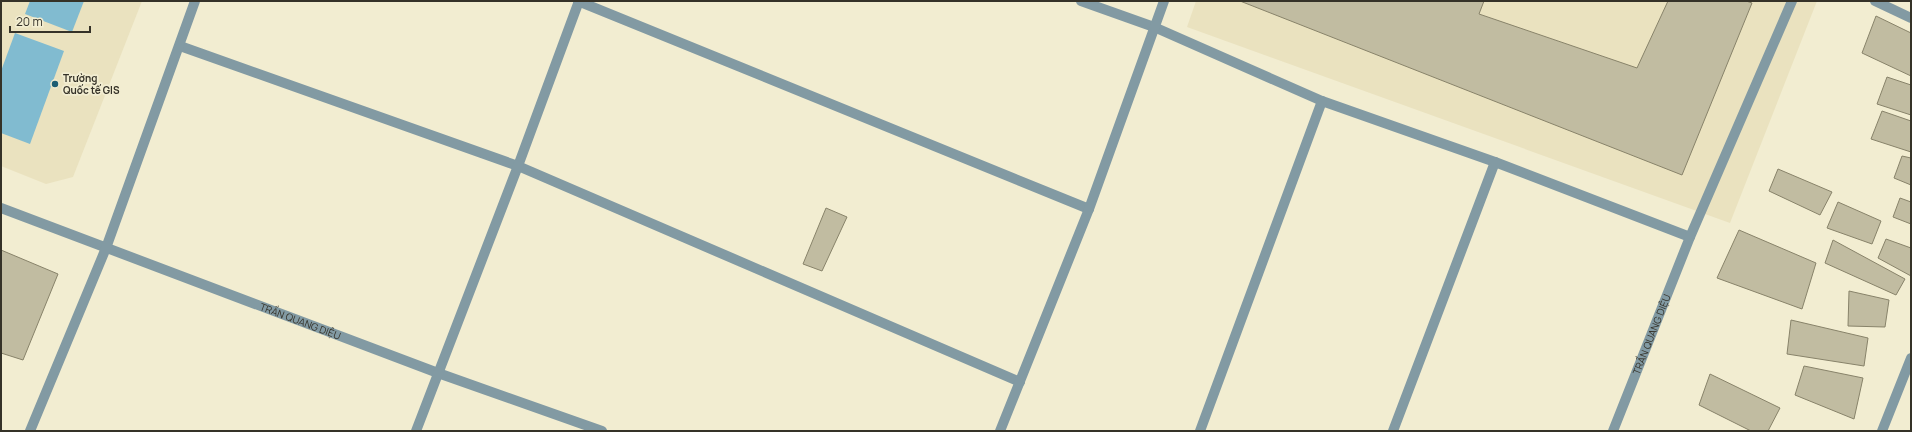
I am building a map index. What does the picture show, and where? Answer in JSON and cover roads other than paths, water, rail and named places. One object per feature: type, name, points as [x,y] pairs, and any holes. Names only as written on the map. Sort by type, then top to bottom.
[{"type":"street","points":[[30,431],[106,248],[195,1]]},
{"type":"street","points":[[416,431],[518,166],[579,1],[1089,209]]},
{"type":"street","points":[[1081,1],[1154,27],[1322,101],[1496,162],[1690,237]]},
{"type":"street","points":[[1000,431],[1089,209],[1164,1]]},
{"type":"street","name":"TRẦN QUANG DIỆU","points":[[1613,431],[1690,237],[1792,1]]},
{"type":"street","points":[[1875,1],[1911,18]]},
{"type":"street","points":[[180,46],[518,166],[1020,382]]},
{"type":"street","points":[[1200,431],[1322,101]]},
{"type":"street","points":[[1393,431],[1496,162]]},
{"type":"street","name":"TRẦN QUANG DIỆU","points":[[1,208],[438,373],[602,431]]},
{"type":"street","points":[[1882,431],[1911,358]]},
{"type":"water","points":[[30,1],[84,1],[72,32],[25,14]]},
{"type":"water","points":[[15,33],[64,51],[30,144],[1,133],[1,71]]},
{"type":"place","name":"Trường Quốc tế GIS","points":[[55,84]]}]
